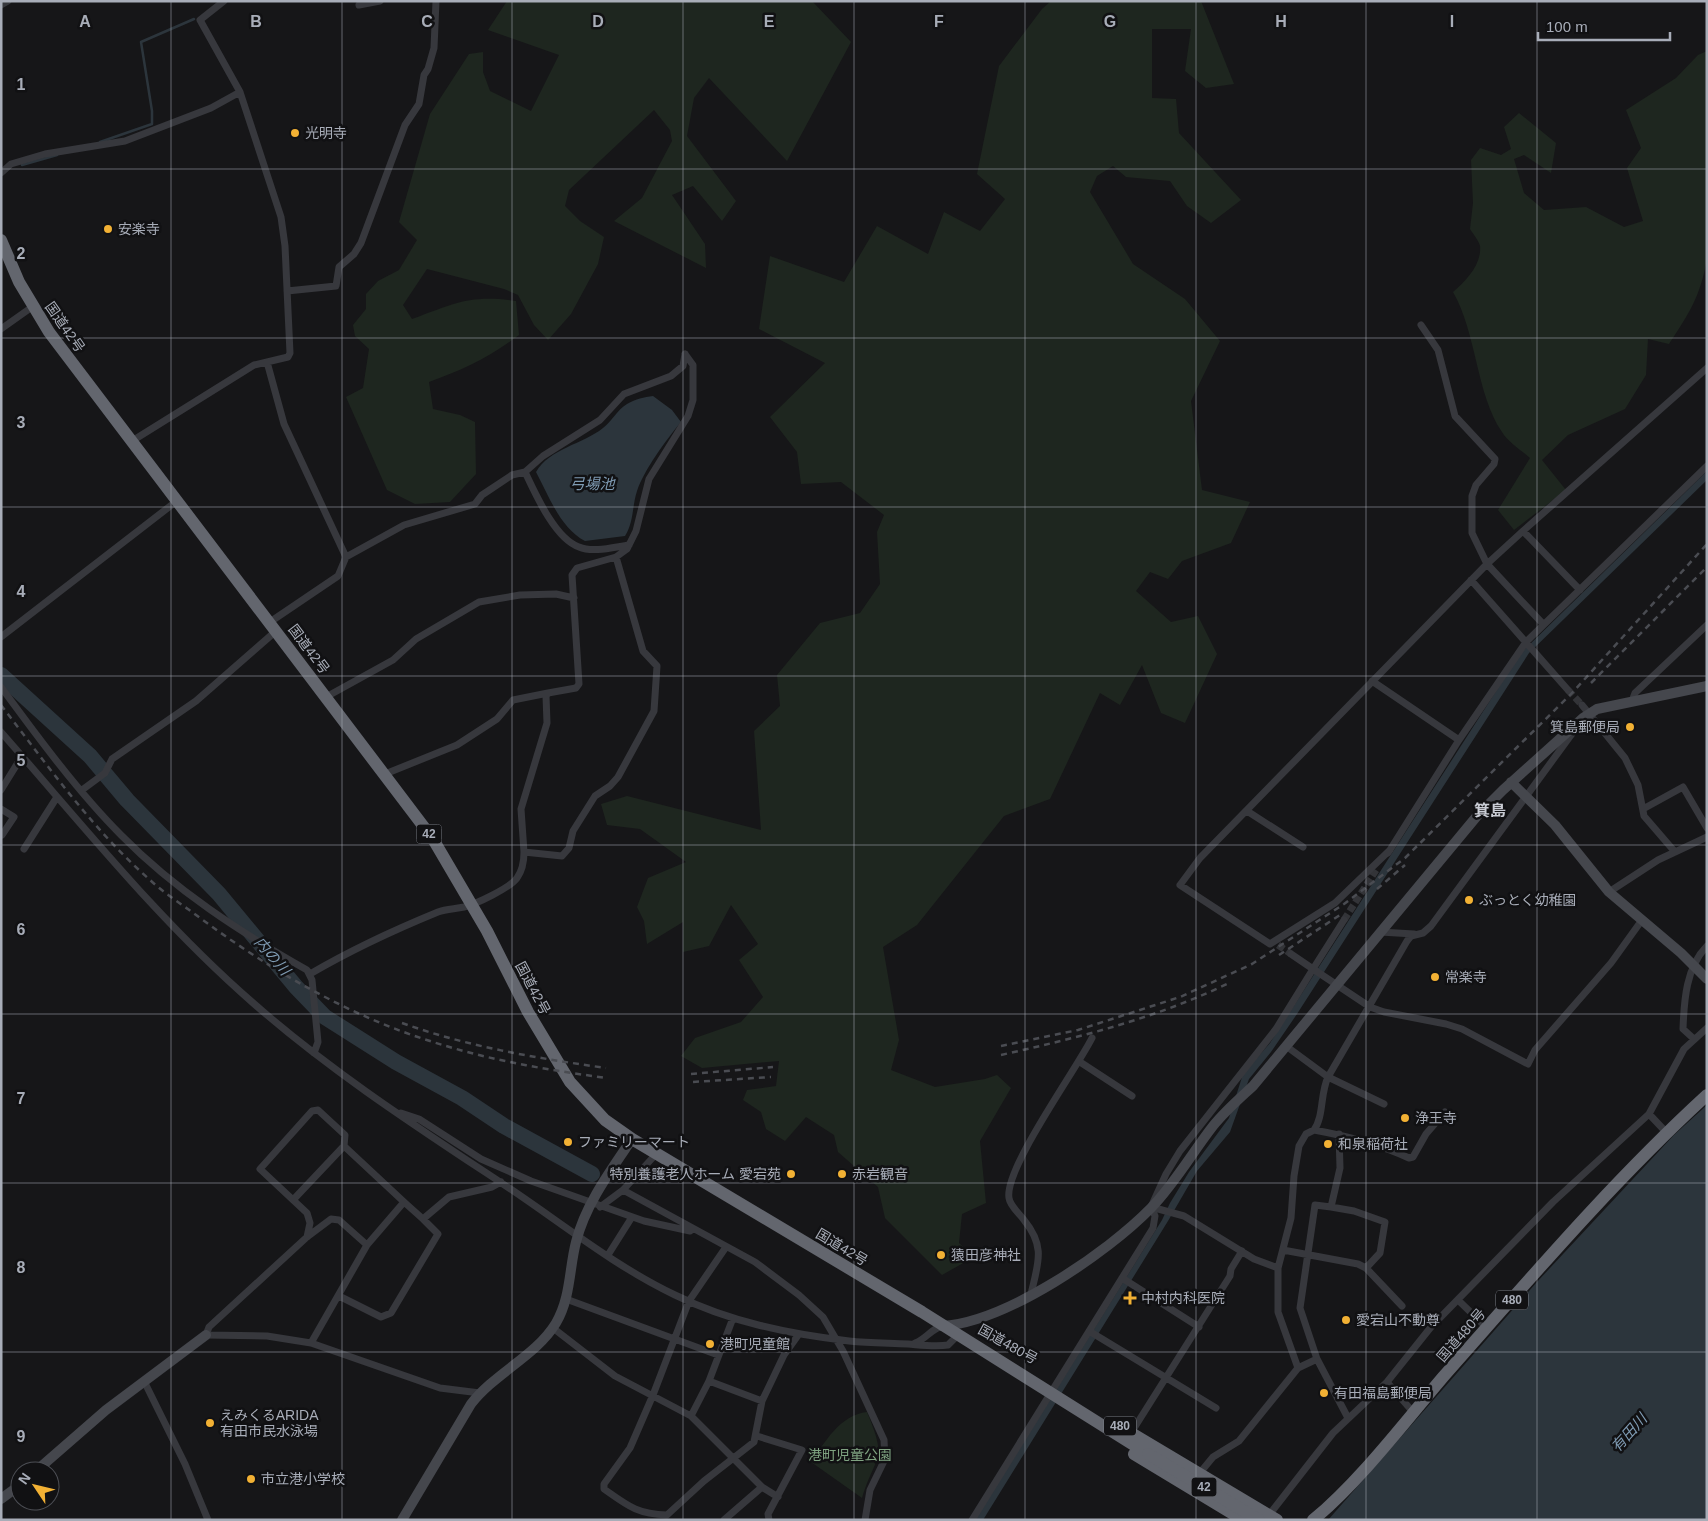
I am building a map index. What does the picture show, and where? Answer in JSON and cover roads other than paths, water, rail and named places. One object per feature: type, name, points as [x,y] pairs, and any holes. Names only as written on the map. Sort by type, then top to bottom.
[{"type":"highway","name":"国道42号","points":[[1,240],[32,307],[433,839],[544,1040],[570,1082],[605,1120],[632,1139],[942,1326],[1148,1454],[1268,1519]]},
{"type":"highway","name":"国道480号","points":[[1313,1520],[1324,1511],[1487,1328],[1666,1132],[1707,1095]]},
{"type":"highway","name":"480","points":[[1050,1393],[1131,1433],[1268,1519]]},
{"type":"highway","name":"480","points":[[1050,1393],[1193,1490],[1244,1520]]},
{"type":"highway","name":"国道480号","points":[[1303,1520],[1324,1511]]},
{"type":"street","points":[[1,5],[8,1]]},
{"type":"street","points":[[132,441],[254,365],[288,357],[290,353],[291,335],[285,246],[281,217],[240,92],[200,20],[224,1]]},
{"type":"street","points":[[359,6],[380,1]]},
{"type":"street","points":[[287,291],[336,286],[339,267],[358,250],[405,125],[419,104],[424,75],[428,69],[434,48],[436,1]]},
{"type":"street","points":[[1,172],[11,164],[44,154],[80,146],[125,141],[211,108],[240,92]]},
{"type":"street","points":[[1,329],[32,307]]},
{"type":"street","points":[[1421,325],[1438,350],[1455,416],[1495,460],[1494,464],[1476,485],[1472,496],[1472,533],[1487,564],[1544,624]]},
{"type":"street","points":[[82,790],[105,773],[112,759],[196,701],[273,627],[338,576],[346,557],[404,525],[475,504],[482,495],[504,480],[525,472],[543,456],[600,420],[620,396],[671,376],[683,366],[685,354],[693,365],[693,400],[688,416],[649,479],[637,526],[629,545],[616,557],[577,568],[572,575],[579,684],[576,688],[513,700],[497,719],[457,744],[385,774]]},
{"type":"street","points":[[266,362],[284,424],[346,557]]},
{"type":"street","points":[[1390,850],[1335,903],[1276,944],[1270,944],[1180,885],[1200,858],[1487,564],[1707,368]]},
{"type":"street","points":[[1376,870],[1459,740],[1526,642],[1707,466]]},
{"type":"street","points":[[525,472],[559,531],[574,545],[585,549],[629,545]]},
{"type":"street","points":[[1,637],[178,500]]},
{"type":"street","points":[[1523,531],[1580,590]]},
{"type":"street","points":[[524,852],[562,856],[567,852],[573,831],[595,796],[614,782],[654,711],[657,666],[643,651],[616,557]]},
{"type":"street","points":[[1471,580],[1568,690]]},
{"type":"street","points":[[326,697],[393,660],[416,639],[479,602],[520,595],[556,594],[574,598]]},
{"type":"street","points":[[1632,701],[1635,693],[1707,625]]},
{"type":"street","points":[[1372,681],[1459,740]]},
{"type":"street","points":[[907,1344],[923,1340],[936,1327],[975,1320],[1031,1294],[1089,1259],[1122,1235],[1151,1208],[1219,1119],[1253,1086],[1477,816],[1511,782],[1586,716],[1597,709],[1707,686]]},
{"type":"street","points":[[1,687],[120,835],[173,882],[226,922],[307,970],[310,974],[318,1042],[314,1053]]},
{"type":"street","points":[[310,974],[347,952],[432,914],[471,905],[504,888],[517,878],[524,861],[521,809],[547,723],[546,696],[548,693]]},
{"type":"street","points":[[1582,705],[1586,716],[1632,769],[1638,785],[1644,816],[1675,852]]},
{"type":"street","points":[[1380,932],[1423,933],[1431,926],[1586,716]]},
{"type":"street","points":[[1,732],[117,866],[198,951],[252,1002],[314,1053],[394,1110],[608,1255],[661,1288],[732,1318],[799,1334],[837,1339],[946,1346],[960,1337],[975,1320]]},
{"type":"street","points":[[1,790],[22,756]]},
{"type":"street","points":[[1511,782],[1555,824],[1609,892],[1693,965],[1707,980]]},
{"type":"street","points":[[1643,809],[1683,787],[1707,828]]},
{"type":"street","points":[[24,849],[56,797]]},
{"type":"street","points":[[1,810],[14,817],[2,836]]},
{"type":"street","points":[[1246,810],[1303,847]]},
{"type":"street","points":[[1609,892],[1658,860],[1707,837]]},
{"type":"street","points":[[1151,1208],[1166,1174],[1180,1151],[1276,1029],[1344,920]]},
{"type":"street","points":[[1291,954],[1370,1007],[1384,1012],[1462,1029],[1528,1064],[1535,1050],[1611,963],[1642,920]]},
{"type":"street","points":[[1314,1130],[1318,1122],[1322,1089],[1328,1077],[1407,941],[1414,934]]},
{"type":"street","points":[[1694,1039],[1683,1029],[1686,996],[1693,965],[1698,955],[1707,946]]},
{"type":"street","points":[[1268,1519],[1326,1441],[1386,1382],[1431,1327],[1553,1202],[1649,1114],[1684,1049],[1707,1028]]},
{"type":"street","points":[[1031,1294],[1038,1262],[1039,1244],[1031,1228],[1012,1205],[1009,1192],[1020,1158],[1080,1062],[1092,1038]]},
{"type":"street","points":[[1286,1046],[1328,1077],[1384,1104]]},
{"type":"street","points":[[1080,1062],[1132,1096]]},
{"type":"street","points":[[294,1200],[344,1146],[345,1135],[318,1110],[312,1111],[260,1169],[294,1200],[309,1218],[307,1237]]},
{"type":"street","points":[[394,1110],[420,1118],[486,1162],[596,1205],[632,1217],[702,1235]]},
{"type":"street","points":[[1298,1368],[1278,1312],[1278,1268],[1291,1218],[1294,1176],[1299,1146],[1306,1134],[1314,1130],[1374,1143],[1409,1158],[1413,1157],[1426,1134],[1445,1112]]},
{"type":"street","points":[[1649,1114],[1666,1132]]},
{"type":"street","points":[[1331,1207],[1340,1168],[1339,1134]]},
{"type":"street","points":[[402,1520],[466,1411],[480,1393],[553,1328],[566,1299],[578,1234],[632,1139]]},
{"type":"street","points":[[338,1296],[381,1317],[391,1313],[438,1234],[344,1146]]},
{"type":"street","points":[[596,1205],[623,1190],[657,1153]]},
{"type":"street","points":[[424,1220],[449,1197],[492,1188],[501,1182]]},
{"type":"street","points":[[623,1190],[766,1270],[806,1301],[823,1317],[837,1339],[877,1423],[885,1448],[883,1463],[868,1499],[865,1520]]},
{"type":"street","points":[[311,1343],[367,1245],[404,1202]]},
{"type":"street","points":[[1348,1418],[1317,1359],[1300,1308],[1315,1205],[1354,1211],[1385,1222],[1380,1253],[1366,1268]]},
{"type":"street","points":[[1151,1208],[1184,1216],[1266,1265],[1278,1268]]},
{"type":"street","points":[[972,1520],[1153,1228],[1155,1216],[1151,1208]]},
{"type":"street","points":[[608,1255],[632,1217]]},
{"type":"street","points":[[47,1461],[106,1410],[206,1335],[209,1328],[307,1237],[327,1221],[334,1218],[339,1220],[367,1245]]},
{"type":"street","points":[[726,1247],[690,1301],[630,1448],[604,1484],[604,1489],[646,1517],[669,1517],[734,1456],[754,1442],[757,1436],[762,1401],[784,1355],[799,1334]]},
{"type":"street","points":[[1283,1250],[1358,1264],[1366,1268],[1402,1306]]},
{"type":"street","points":[[1131,1433],[1230,1276],[1231,1269],[1242,1251]]},
{"type":"street","points":[[1122,1278],[1198,1327]]},
{"type":"street","points":[[566,1299],[718,1355]]},
{"type":"street","points":[[1458,1300],[1487,1328]]},
{"type":"street","points":[[691,1416],[709,1381],[732,1318]]},
{"type":"street","points":[[553,1328],[615,1376],[691,1416],[734,1456],[762,1487],[778,1496]]},
{"type":"street","points":[[1089,1331],[1216,1408]]},
{"type":"street","points":[[206,1335],[267,1336],[311,1343],[440,1388],[480,1393]]},
{"type":"street","points":[[1193,1490],[1200,1475],[1213,1457],[1239,1441],[1298,1368],[1317,1359]]},
{"type":"street","points":[[144,1381],[185,1464],[208,1520]]},
{"type":"street","points":[[709,1381],[762,1401]]},
{"type":"street","points":[[1386,1382],[1413,1412]]},
{"type":"street","points":[[757,1436],[802,1450],[768,1514],[770,1520]]},
{"type":"street","points":[[724,1520],[762,1487]]},
{"type":"water","name":"弓場池","points":[[653,396],[672,410],[681,422],[656,455],[640,483],[635,497],[630,525],[625,536],[585,541],[576,535],[562,520],[536,472],[542,464],[558,452],[595,434],[627,404],[640,398]]},
{"type":"water","points":[[1707,471],[1707,480],[1529,653],[1297,1014],[1271,1052],[1249,1079],[1230,1132],[1197,1171],[983,1520],[975,1520],[1162,1220],[1189,1172],[1229,1118],[1243,1074],[1270,1043],[1520,654]]},
{"type":"water","name":"有田川","points":[[1707,1105],[1707,1520],[1328,1520],[1536,1283],[1674,1135]]},
{"type":"waterway","points":[[100,142],[152,124],[152,111],[141,42],[194,19]]},
{"type":"waterway","points":[[22,165],[57,155]]},
{"type":"waterway","name":"内の川","points":[[1,675],[90,756],[127,800],[219,894],[296,987],[325,1017],[396,1062],[462,1098],[504,1126],[592,1174]]},
{"type":"tunnel","points":[[1568,690],[1582,705]]},
{"type":"tunnel","points":[[1344,920],[1376,870]]},
{"type":"tunnel","points":[[1278,945],[1291,954]]},
{"type":"railway","points":[[1001,1046],[1078,1030],[1180,997],[1252,964],[1344,904],[1405,858],[1573,692],[1707,544]]},
{"type":"railway","points":[[1591,683],[1707,567]]},
{"type":"railway","points":[[1,705],[90,819],[129,861],[171,897],[219,932],[276,969],[336,1003],[398,1030],[430,1041],[518,1064],[607,1078]]},
{"type":"railway","points":[[1377,889],[1405,865]]},
{"type":"railway","points":[[1279,955],[1340,915]]},
{"type":"railway","points":[[1001,1055],[1116,1026],[1172,1007],[1227,984]]},
{"type":"railway","points":[[402,1023],[452,1039],[503,1051],[606,1068]]},
{"type":"railway","points":[[691,1074],[773,1067]]},
{"type":"railway","points":[[693,1082],[771,1077]]},
{"type":"place","name":"光明寺","points":[[295,133]]},
{"type":"place","name":"安楽寺","points":[[108,229]]},
{"type":"place","name":"箕島郵便局","points":[[1630,727]]},
{"type":"place","name":"ぶっとく幼稚園","points":[[1469,900]]},
{"type":"place","name":"常楽寺","points":[[1435,977]]},
{"type":"place","name":"浄王寺","points":[[1405,1118]]},
{"type":"place","name":"ファミリーマート","points":[[568,1142]]},
{"type":"place","name":"和泉稲荷社","points":[[1328,1144]]},
{"type":"place","name":"特別養護老人ホーム 愛宕苑","points":[[791,1174]]},
{"type":"place","name":"赤岩観音","points":[[842,1174]]},
{"type":"place","name":"猿田彦神社","points":[[941,1255]]},
{"type":"place","name":"中村内科医院","points":[[1130,1298]]},
{"type":"place","name":"愛宕山不動尊","points":[[1346,1320]]},
{"type":"place","name":"港町児童館","points":[[710,1344]]},
{"type":"place","name":"有田福島郵便局","points":[[1324,1393]]},
{"type":"place","name":"えみくるARIDA 有田市民水泳場","points":[[210,1423]]},
{"type":"place","name":"市立港小学校","points":[[251,1479]]},
{"type":"district","name":"箕島","points":[[1490,810]]},
{"type":"park label","name":"港町児童公園","points":[[850,1455]]}]
